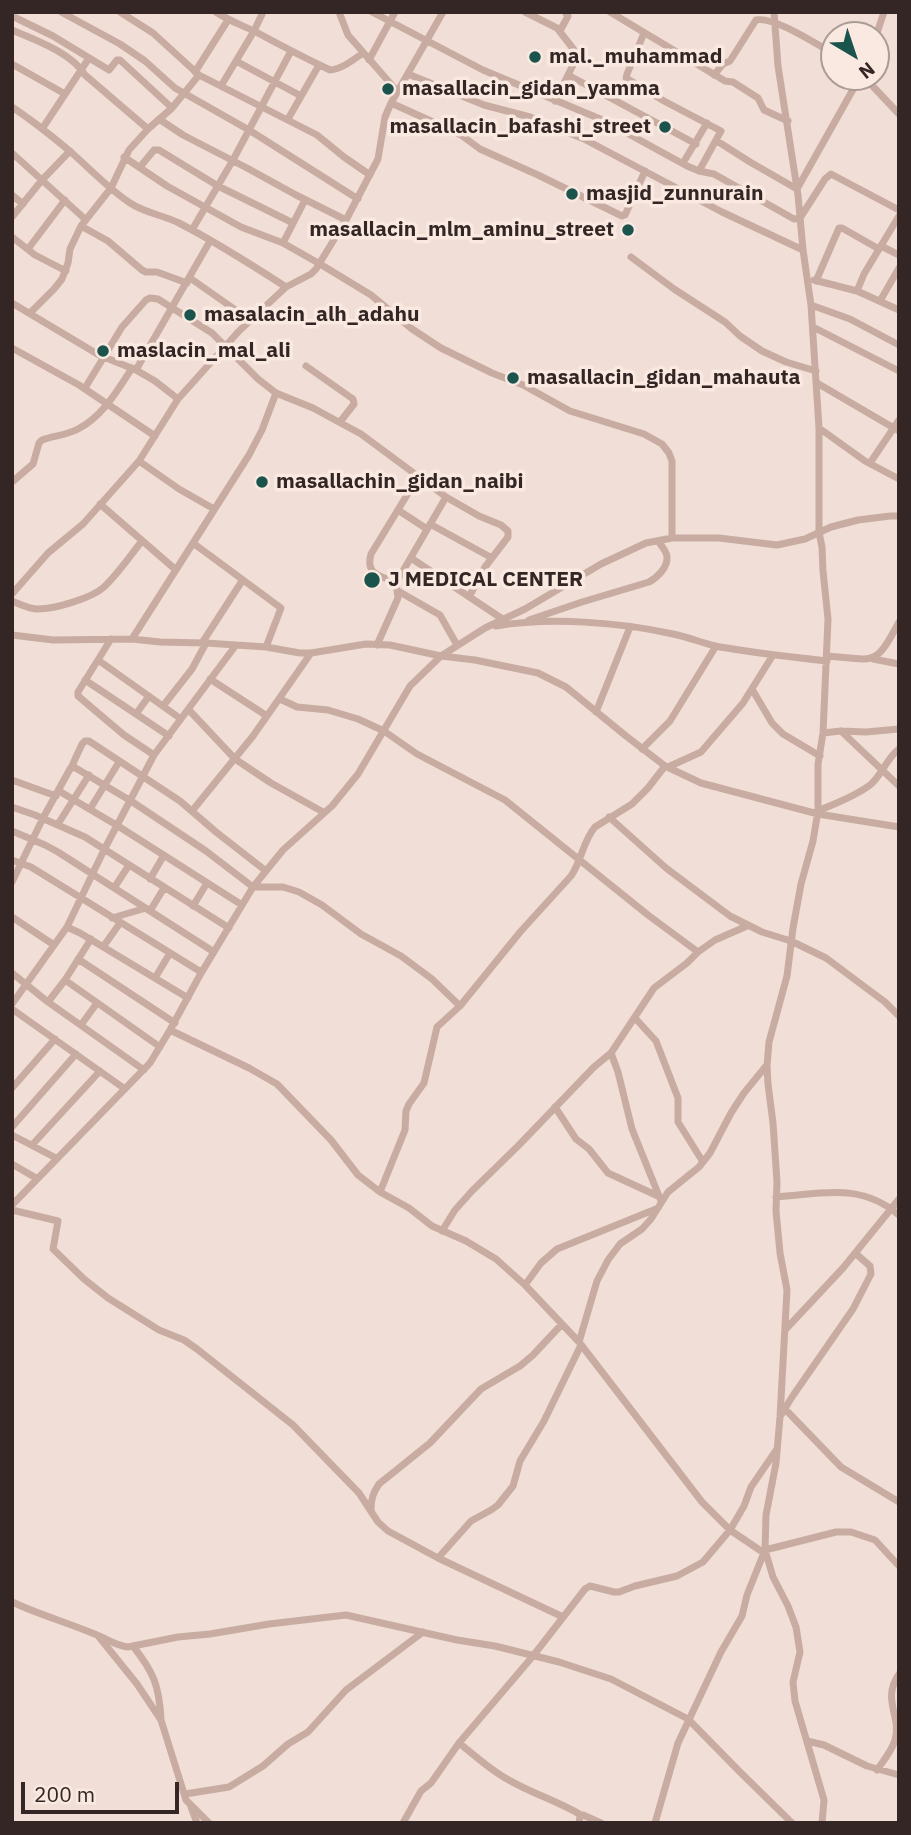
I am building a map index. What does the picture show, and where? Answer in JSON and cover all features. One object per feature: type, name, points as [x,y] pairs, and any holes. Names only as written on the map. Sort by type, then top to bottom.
[{"type":"street","points":[[61,12],[120,44],[145,61],[175,88],[249,130],[358,199]]},
{"type":"street","points":[[120,12],[153,33],[197,73],[317,135],[370,175]]},
{"type":"street","points":[[216,12],[330,70],[366,56],[395,12]]},
{"type":"street","points":[[221,86],[263,12]]},
{"type":"street","points":[[339,12],[348,35],[397,91]]},
{"type":"street","points":[[372,12],[483,70],[605,121],[699,171],[714,174],[794,219],[800,218],[831,174],[898,209],[857,291]]},
{"type":"street","points":[[12,594],[37,564],[83,524],[139,461],[178,399],[226,345],[286,287],[311,274],[320,264],[370,175],[377,159],[385,117],[391,103],[443,12]]},
{"type":"street","points":[[525,12],[559,31],[578,55],[555,101]]},
{"type":"street","points":[[559,31],[568,16],[565,12]]},
{"type":"street","points":[[610,12],[714,75],[733,82],[758,98],[764,110],[788,121]]},
{"type":"street","points":[[655,1823],[678,1743],[724,1645],[742,1616],[764,1552],[766,1516],[780,1417],[787,1282],[780,1253],[776,1211],[777,1182],[768,1084],[768,1042],[787,976],[801,884],[818,812],[828,619],[819,532],[817,383],[811,304],[788,121],[778,66],[774,12]]},
{"type":"street","points":[[12,16],[53,36],[109,70],[120,60],[172,108]]},
{"type":"street","points":[[30,313],[54,289],[65,271],[70,249],[83,223],[111,188],[124,157],[148,129],[185,94],[228,20]]},
{"type":"street","points":[[714,75],[730,61],[755,20],[775,21],[820,46]]},
{"type":"street","points":[[12,30],[55,49],[82,69],[85,75],[148,129]]},
{"type":"street","points":[[644,33],[626,78],[720,131],[699,171]]},
{"type":"street","points":[[192,230],[291,51]]},
{"type":"street","points":[[42,129],[89,58]]},
{"type":"street","points":[[236,61],[301,96]]},
{"type":"street","points":[[12,64],[65,94]]},
{"type":"street","points":[[288,120],[319,65]]},
{"type":"street","points":[[408,74],[584,139],[722,212],[803,250]]},
{"type":"street","points":[[568,75],[696,144]]},
{"type":"street","points":[[797,189],[854,91]]},
{"type":"street","points":[[876,91],[899,114]]},
{"type":"street","points":[[391,103],[461,135],[480,149],[622,216],[625,215],[645,171]]},
{"type":"street","points":[[12,107],[70,151],[111,188],[141,209],[163,215],[192,230],[286,287]]},
{"type":"street","points":[[159,119],[183,135],[346,220]]},
{"type":"street","points":[[683,163],[707,123]]},
{"type":"street","points":[[717,141],[797,189]]},
{"type":"street","points":[[140,167],[157,149],[218,186],[293,223]]},
{"type":"street","points":[[12,216],[70,151]]},
{"type":"street","points":[[12,153],[65,200],[83,223],[142,270],[188,280],[250,320]]},
{"type":"street","points":[[124,157],[167,186],[242,227],[282,243],[320,264],[371,295],[412,329],[441,348],[523,385],[569,411],[644,434],[662,444],[672,461],[672,538]]},
{"type":"street","points":[[12,195],[23,204]]},
{"type":"street","points":[[28,249],[65,200]]},
{"type":"street","points":[[282,243],[305,200]]},
{"type":"street","points":[[816,281],[839,228],[899,255]]},
{"type":"street","points":[[12,237],[65,271]]},
{"type":"street","points":[[12,482],[33,464],[42,440],[78,429],[109,404],[134,369],[211,241]]},
{"type":"street","points":[[631,257],[762,351],[816,372]]},
{"type":"street","points":[[880,301],[899,268]]},
{"type":"street","points":[[807,279],[857,291],[899,310]]},
{"type":"street","points":[[85,388],[122,327],[146,300],[153,298],[172,308],[202,326],[226,345],[258,379],[276,393],[361,434],[446,497],[508,531],[508,537],[469,597]]},
{"type":"street","points":[[12,303],[103,356],[155,381],[178,399]]},
{"type":"street","points":[[811,304],[850,318],[899,345]]},
{"type":"street","points":[[813,327],[899,372]]},
{"type":"street","points":[[12,348],[85,388],[155,436]]},
{"type":"street","points":[[306,366],[353,399],[354,404],[340,422]]},
{"type":"street","points":[[817,383],[896,430]]},
{"type":"street","points":[[132,639],[249,455],[276,393]]},
{"type":"street","points":[[870,463],[896,430],[899,420]]},
{"type":"street","points":[[818,428],[846,449],[899,479]]},
{"type":"street","points":[[139,461],[214,509]]},
{"type":"street","points":[[418,477],[371,554],[369,568],[440,615],[457,645]]},
{"type":"street","points":[[377,645],[398,598],[397,587],[446,497]]},
{"type":"street","points":[[100,505],[176,570]]},
{"type":"street","points":[[398,510],[492,558]]},
{"type":"street","points":[[563,1617],[438,1558],[388,1531],[378,1522],[359,1493],[293,1425],[184,1340],[159,1330],[108,1298],[53,1250],[58,1221],[12,1207],[16,1194],[36,1178],[145,1070],[253,887],[284,850],[332,806],[358,774],[410,686],[441,656],[485,628],[525,610],[601,564],[646,543],[672,538],[719,538],[777,545],[805,539],[831,527],[858,520],[899,516]]},
{"type":"street","points":[[12,601],[38,609],[94,594],[142,541]]},
{"type":"street","points":[[485,628],[522,622],[656,579],[668,555],[658,541]]},
{"type":"street","points":[[193,544],[281,608],[266,647]]},
{"type":"street","points":[[411,558],[504,620]]},
{"type":"street","points":[[163,706],[192,669],[204,643],[242,581]]},
{"type":"street","points":[[522,622],[630,627],[675,634],[716,646],[773,654],[827,659],[873,659],[899,664]]},
{"type":"street","points":[[873,659],[887,645],[899,622]]},
{"type":"street","points":[[596,712],[630,627]]},
{"type":"street","points":[[12,635],[53,640],[132,639],[204,643],[311,653],[366,644],[390,645],[538,673],[566,687],[666,767],[701,783],[818,812],[899,827]]},
{"type":"street","points":[[111,639],[78,692],[80,699],[124,735],[154,755]]},
{"type":"street","points":[[125,1089],[12,1007],[67,927],[154,755],[236,645]]},
{"type":"street","points":[[642,749],[670,721],[716,646]]},
{"type":"street","points":[[192,811],[235,759],[311,653]]},
{"type":"street","points":[[380,1192],[405,1129],[406,1111],[424,1083],[437,1027],[460,1006],[575,870],[590,832],[632,804],[666,767],[701,752],[743,703],[773,654]]},
{"type":"street","points":[[98,660],[181,719]]},
{"type":"street","points":[[210,679],[267,716]]},
{"type":"street","points":[[85,680],[169,736]]},
{"type":"street","points":[[752,689],[772,723],[783,734],[820,755]]},
{"type":"street","points":[[136,714],[149,696]]},
{"type":"street","points":[[280,699],[297,707],[328,710],[358,719],[384,731],[417,754],[505,800],[648,915],[698,951]]},
{"type":"street","points":[[189,710],[235,759],[323,812]]},
{"type":"street","points":[[823,733],[866,733],[899,729]]},
{"type":"street","points":[[841,731],[899,786]]},
{"type":"street","points":[[12,882],[82,744],[87,740],[180,801],[266,870]]},
{"type":"street","points":[[818,812],[870,785],[892,754],[899,749]]},
{"type":"street","points":[[90,809],[119,762]]},
{"type":"street","points":[[70,769],[74,767],[131,801],[214,856],[253,887],[283,887],[299,892],[322,905],[361,934],[401,956],[432,979],[460,1006]]},
{"type":"street","points":[[58,824],[89,775]]},
{"type":"street","points":[[12,780],[73,799],[242,905]]},
{"type":"street","points":[[12,807],[85,837],[229,928]]},
{"type":"street","points":[[610,817],[666,868],[730,916],[747,926],[791,941],[826,958],[885,1002],[899,1016]]},
{"type":"street","points":[[12,831],[58,852],[214,952]]},
{"type":"street","points":[[150,879],[164,855]]},
{"type":"street","points":[[12,860],[22,863],[201,972]]},
{"type":"street","points":[[114,888],[129,865]]},
{"type":"street","points":[[193,906],[207,883]]},
{"type":"street","points":[[103,947],[116,921],[148,910],[164,888]]},
{"type":"street","points":[[12,917],[54,945]]},
{"type":"street","points":[[442,1231],[472,1191],[611,1053],[654,988],[687,963],[698,951],[747,926]]},
{"type":"street","points":[[67,927],[188,998]]},
{"type":"street","points":[[48,1002],[91,939]]},
{"type":"street","points":[[155,978],[170,953]]},
{"type":"street","points":[[78,959],[174,1023]]},
{"type":"street","points":[[12,973],[48,1002],[145,1070]]},
{"type":"street","points":[[65,980],[160,1047]]},
{"type":"street","points":[[81,1025],[97,1003]]},
{"type":"street","points":[[635,1018],[656,1041],[678,1098],[678,1122],[703,1162]]},
{"type":"street","points":[[170,1030],[277,1084],[331,1140],[358,1175],[380,1192],[409,1208],[425,1222],[496,1259],[525,1285],[580,1344],[702,1502],[730,1530],[764,1552],[796,1627],[800,1652],[793,1682],[795,1701],[824,1800],[821,1823]]},
{"type":"street","points":[[12,1088],[55,1039]]},
{"type":"street","points":[[611,1053],[632,1129],[659,1202]]},
{"type":"street","points":[[12,1127],[76,1054]]},
{"type":"street","points":[[438,1558],[471,1521],[498,1505],[513,1486],[520,1461],[544,1421],[580,1344],[597,1281],[608,1260],[620,1244],[642,1229],[651,1219],[659,1202],[668,1192],[703,1162],[744,1093],[767,1066]]},
{"type":"street","points":[[32,1145],[100,1071]]},
{"type":"street","points":[[555,1107],[570,1132],[589,1149],[608,1173],[659,1202]]},
{"type":"street","points":[[12,1135],[56,1158]]},
{"type":"street","points":[[12,1164],[36,1178]]},
{"type":"street","points":[[776,1197],[852,1193],[866,1195],[899,1215]]},
{"type":"street","points":[[785,1331],[843,1268],[899,1199]]},
{"type":"street","points":[[525,1285],[541,1263],[557,1249],[659,1202]]},
{"type":"street","points":[[780,1417],[853,1309],[870,1274],[870,1266],[855,1253]]},
{"type":"street","points":[[371,1511],[371,1500],[379,1484],[430,1443],[481,1388],[520,1366],[562,1324]]},
{"type":"street","points":[[785,1409],[841,1467],[899,1502]]},
{"type":"street","points":[[403,1823],[421,1791],[432,1783],[458,1743],[533,1656],[585,1590],[590,1586],[619,1592],[690,1570],[710,1555],[730,1530],[751,1487],[777,1449]]},
{"type":"street","points":[[764,1552],[836,1532],[850,1532],[875,1540],[899,1566]]},
{"type":"street","points":[[12,1602],[96,1634],[119,1646],[128,1647],[178,1637],[341,1615],[495,1646],[559,1662],[611,1679],[688,1719],[792,1823]]},
{"type":"street","points":[[185,1794],[229,1787],[263,1766],[288,1744],[308,1732],[346,1690],[423,1632]]},
{"type":"street","points":[[96,1634],[137,1684],[161,1720]]},
{"type":"street","points":[[133,1646],[156,1682],[161,1720],[186,1800],[209,1823]]},
{"type":"street","points":[[877,1770],[895,1741],[896,1729],[890,1692],[899,1674]]},
{"type":"street","points":[[807,1741],[824,1745],[877,1770],[899,1775]]},
{"type":"street","points":[[458,1743],[504,1778],[560,1803],[580,1819],[601,1823]]},
{"type":"street","points":[[191,1806],[197,1823]]},
{"type":"place","name":"mal._muhammad","points":[[535,57]]},
{"type":"place","name":"masallacin_gidan_yamma","points":[[388,89]]},
{"type":"place","name":"masallacin_bafashi_street","points":[[665,127]]},
{"type":"place","name":"masjid_zunnurain","points":[[572,194]]},
{"type":"place","name":"masallacin_mlm_aminu_street","points":[[628,230]]},
{"type":"place","name":"masalacin_alh_adahu","points":[[190,315]]},
{"type":"place","name":"maslacin_mal_ali","points":[[103,351]]},
{"type":"place","name":"masallacin_gidan_mahauta","points":[[513,378]]},
{"type":"place","name":"masallachin_gidan_naibi","points":[[262,482]]},
{"type":"place","name":"J MEDICAL CENTER","points":[[372,580]]}]
